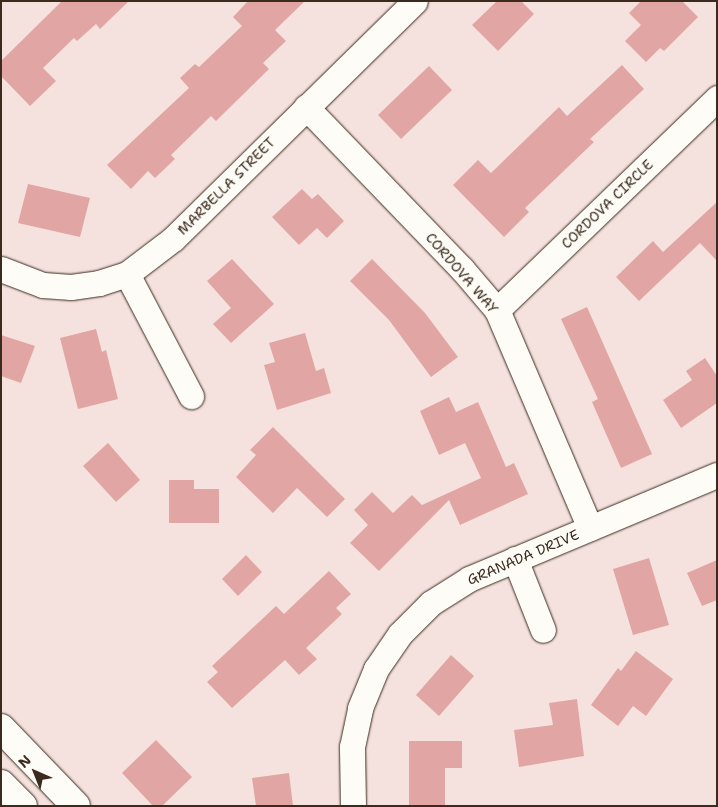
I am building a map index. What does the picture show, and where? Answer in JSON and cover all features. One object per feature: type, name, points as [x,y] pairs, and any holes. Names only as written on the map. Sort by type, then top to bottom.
[{"type":"main road","points":[[1,728],[76,806]]},
{"type":"main road","points":[[1,784],[23,806]]},
{"type":"street","name":"MARBELLA STREET","points":[[1,269],[43,285],[71,287],[99,283],[127,274],[172,239],[415,1]]},
{"type":"street","name":"CORDOVA CIRCLE","points":[[497,310],[717,98]]},
{"type":"street","name":"CORDOVA WAY","points":[[306,107],[462,269],[497,310],[512,339],[590,528]]},
{"type":"street","points":[[127,274],[191,396]]},
{"type":"street","name":"GRANADA DRIVE","points":[[353,806],[352,747],[360,708],[376,669],[400,634],[431,603],[469,579],[717,475]]},
{"type":"street","points":[[515,559],[543,630]]},
{"type":"building","points":[[62,1],[129,1],[100,29],[96,24],[77,41],[74,38],[43,68],[56,81],[30,106],[1,76],[1,61]]},
{"type":"building","points":[[248,1],[305,1],[275,30],[286,41],[263,63],[269,69],[216,121],[211,116],[171,155],[175,159],[155,178],[148,171],[131,189],[107,165],[189,88],[180,78],[195,64],[199,67],[242,26],[233,17]]},
{"type":"building","points":[[497,1],[521,1],[534,14],[498,51],[472,25]]},
{"type":"building","points":[[641,1],[682,1],[698,17],[664,51],[660,48],[646,62],[625,41],[641,25],[629,13]]},
{"type":"building","points":[[622,65],[644,89],[590,139],[594,142],[525,208],[529,212],[504,237],[453,185],[478,160],[491,173],[559,107],[567,116]]},
{"type":"building","points":[[429,66],[452,90],[401,139],[378,115]]},
{"type":"building","points":[[28,184],[90,198],[80,237],[18,223]]},
{"type":"building","points":[[302,189],[312,199],[318,194],[344,221],[327,238],[317,228],[299,245],[272,217]]},
{"type":"building","points":[[717,202],[717,261],[700,243],[639,301],[616,277],[653,241],[663,252]]},
{"type":"building","points":[[232,259],[274,304],[231,343],[213,324],[231,308],[207,281]]},
{"type":"building","points":[[372,259],[425,313],[458,357],[431,377],[389,320],[350,281]]},
{"type":"building","points":[[587,307],[652,454],[621,468],[592,402],[598,399],[561,319]]},
{"type":"building","points":[[96,329],[102,352],[106,350],[118,399],[78,409],[60,338]]},
{"type":"building","points":[[305,333],[316,371],[324,368],[331,393],[277,410],[264,365],[275,362],[269,343]]},
{"type":"building","points":[[1,335],[35,346],[21,383],[1,376]]},
{"type":"building","points":[[705,358],[717,376],[717,403],[681,428],[663,400],[692,380],[686,371]]},
{"type":"building","points":[[449,397],[456,412],[478,402],[506,467],[514,463],[528,494],[460,525],[449,500],[379,571],[350,543],[368,525],[354,510],[372,492],[393,513],[412,495],[422,505],[481,478],[465,443],[439,455],[420,411]]},
{"type":"building","points":[[273,427],[345,499],[327,517],[297,488],[273,513],[236,477],[256,455],[250,450]]},
{"type":"building","points":[[108,443],[140,480],[116,502],[83,466]]},
{"type":"building","points":[[169,480],[194,480],[194,489],[219,489],[219,523],[169,523]]},
{"type":"building","points":[[246,555],[262,572],[238,596],[222,579]]},
{"type":"building","points":[[649,558],[669,625],[633,635],[613,569]]},
{"type":"building","points":[[717,560],[717,600],[702,606],[687,573]]},
{"type":"building","points":[[329,571],[351,594],[336,608],[342,614],[306,648],[317,659],[299,675],[285,660],[232,708],[207,682],[218,672],[212,666],[276,606],[284,614]]},
{"type":"building","points":[[636,651],[673,679],[646,716],[633,706],[618,726],[591,705],[618,668],[621,671]]},
{"type":"building","points":[[451,655],[474,676],[439,716],[416,695]]},
{"type":"building","points":[[577,699],[584,756],[519,767],[514,730],[553,725],[549,703]]},
{"type":"building","points":[[156,740],[192,777],[162,806],[153,806],[122,773]]},
{"type":"building","points":[[409,741],[462,741],[462,768],[445,768],[445,806],[409,806]]},
{"type":"building","points":[[289,773],[293,806],[256,806],[252,778]]}]
